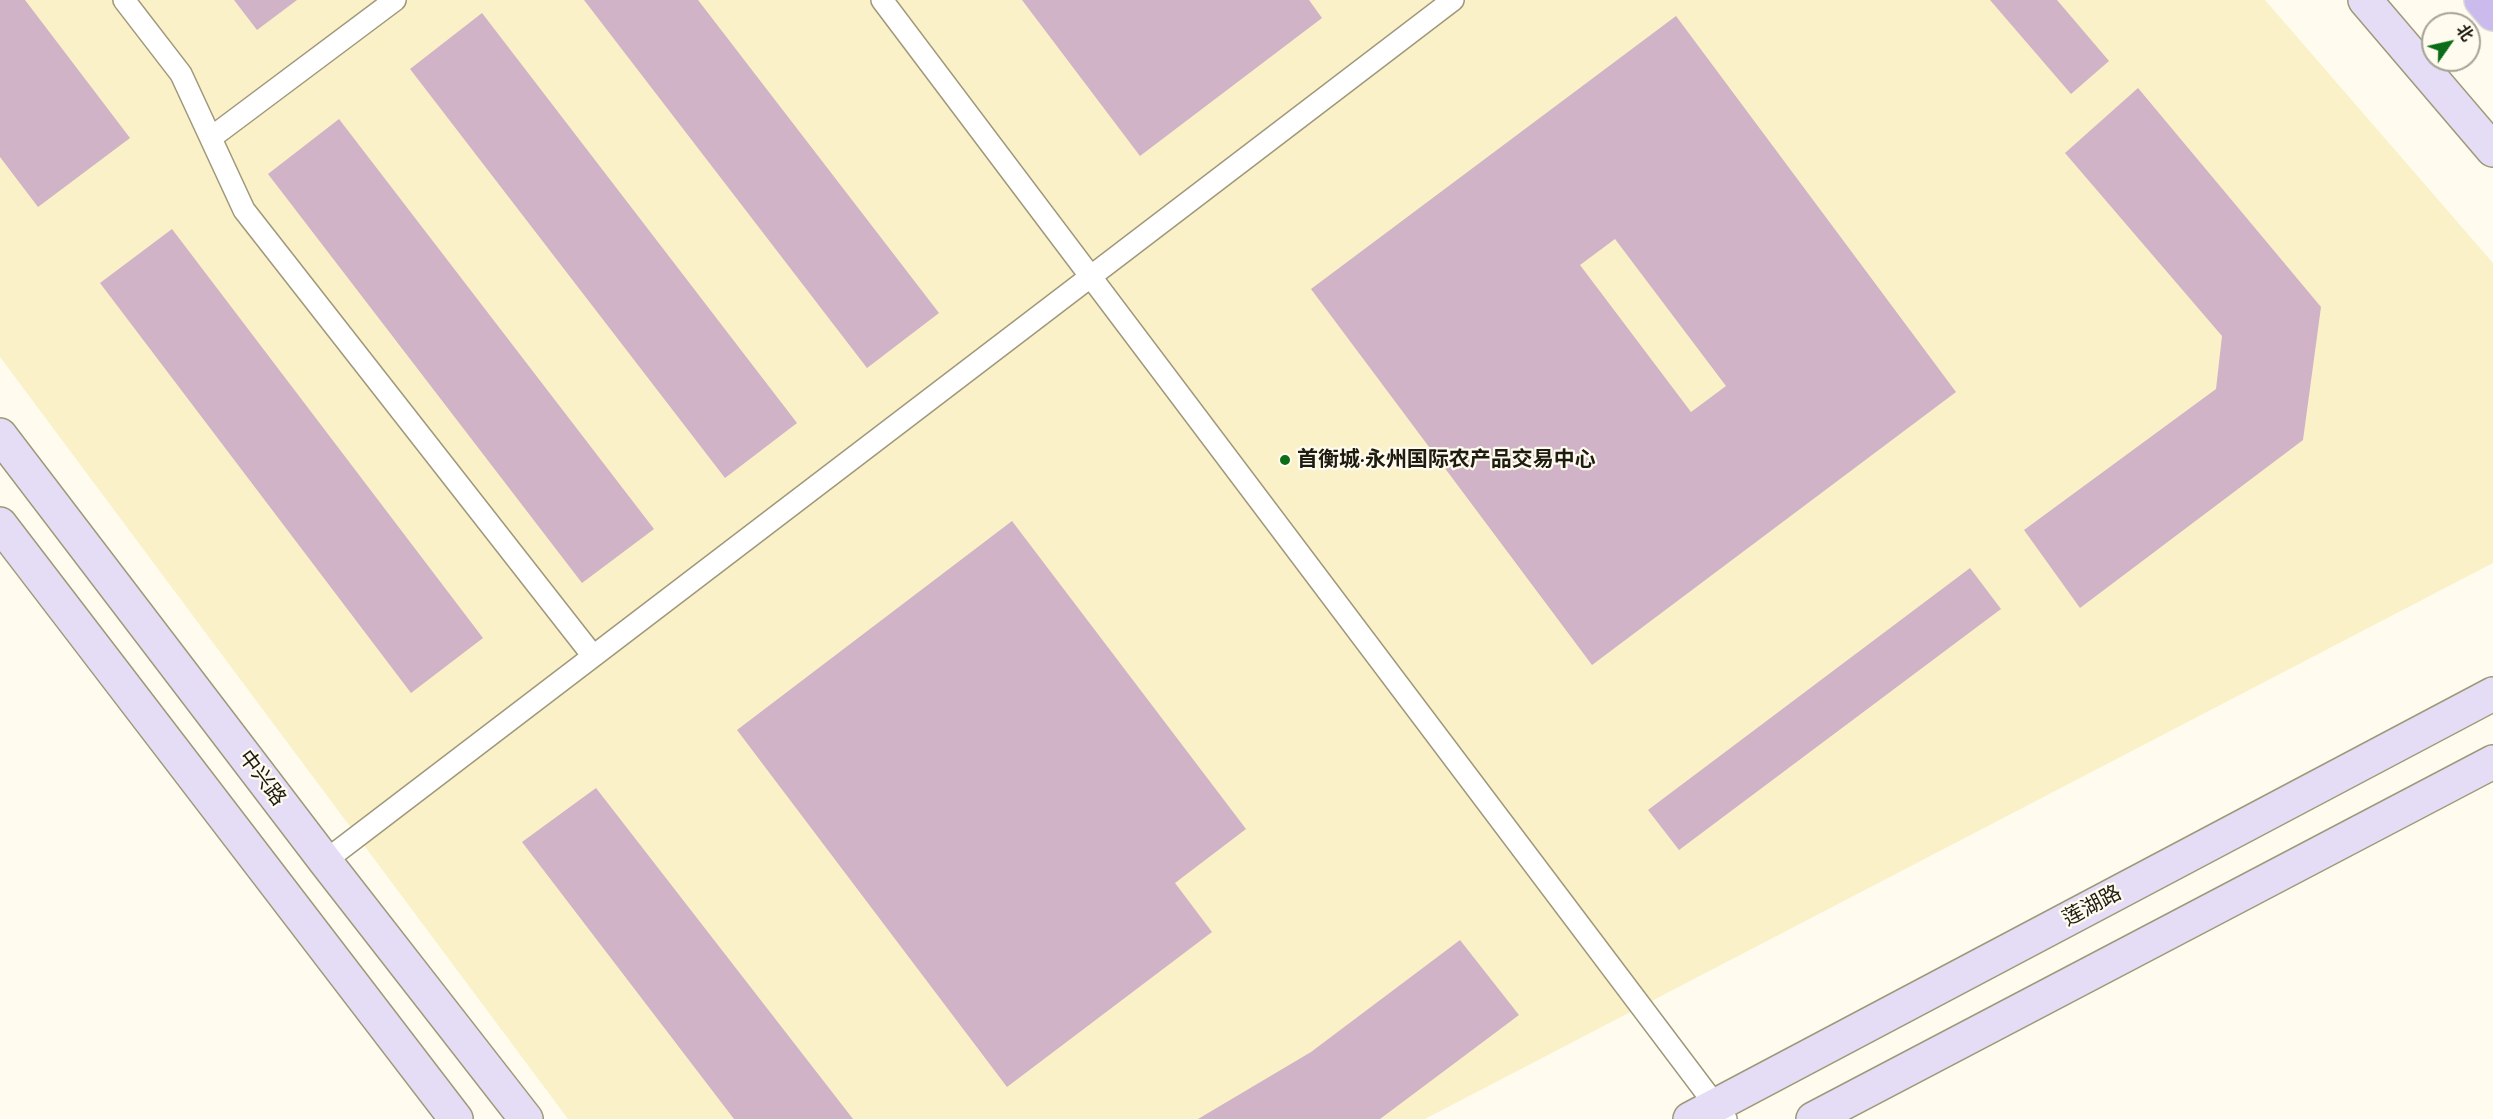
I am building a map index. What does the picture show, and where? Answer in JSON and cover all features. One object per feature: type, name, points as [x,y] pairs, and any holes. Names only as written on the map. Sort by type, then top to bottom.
[{"type":"main road","points":[[2481,0],[2493,14]]},
{"type":"street","points":[[2366,0],[2493,150]]},
{"type":"street","name":"中兴路","points":[[0,435],[325,861],[526,1119]]},
{"type":"street","points":[[0,524],[456,1119]]},
{"type":"street","name":"莲湖路","points":[[1710,1114],[2493,694]]},
{"type":"street","points":[[1814,1119],[2493,762]]},
{"type":"lane","points":[[124,0],[181,74],[212,137],[243,210],[593,656]]},
{"type":"lane","points":[[212,137],[395,0]]},
{"type":"lane","points":[[882,0],[1091,275],[1710,1114]]},
{"type":"lane","points":[[325,861],[1453,0]]},
{"type":"shaded area","name":"首衡城·永州国际农产品交易中心","points":[[0,0],[2265,0],[2493,263],[2493,563],[1425,1119],[568,1119],[0,357]]},
{"type":"building","points":[[0,0],[25,0],[130,138],[38,207],[0,157]]},
{"type":"building","points":[[234,0],[297,0],[257,30]]},
{"type":"building","points":[[584,0],[698,0],[939,313],[867,368]]},
{"type":"building","points":[[1022,0],[1309,0],[1322,18],[1140,156]]},
{"type":"building","points":[[1990,0],[2057,0],[2109,61],[2071,94]]},
{"type":"building","points":[[482,13],[797,423],[725,478],[410,69]]},
{"type":"building","points":[[1676,16],[1956,392],[1592,665],[1311,289]],"holes":[[[1615,239],[1726,386],[1691,412],[1580,265]]]},
{"type":"building","points":[[2138,88],[2321,307],[2303,440],[2080,608],[2024,530],[2216,389],[2222,336],[2065,153]]},
{"type":"building","points":[[339,119],[654,529],[582,583],[268,174]]},
{"type":"building","points":[[172,229],[483,638],[411,693],[100,283]]},
{"type":"building","points":[[1012,521],[1246,829],[1175,883],[1212,932],[1007,1087],[737,730]]},
{"type":"building","points":[[1970,568],[2001,609],[1679,850],[1648,810]]},
{"type":"building","points":[[596,788],[853,1119],[734,1119],[522,842]]},
{"type":"building","points":[[1460,940],[1519,1015],[1380,1119],[1198,1119],[1311,1052]]},
{"type":"place","name":"首衡城·永州国际农产品交易中心","points":[[1285,460]]}]
